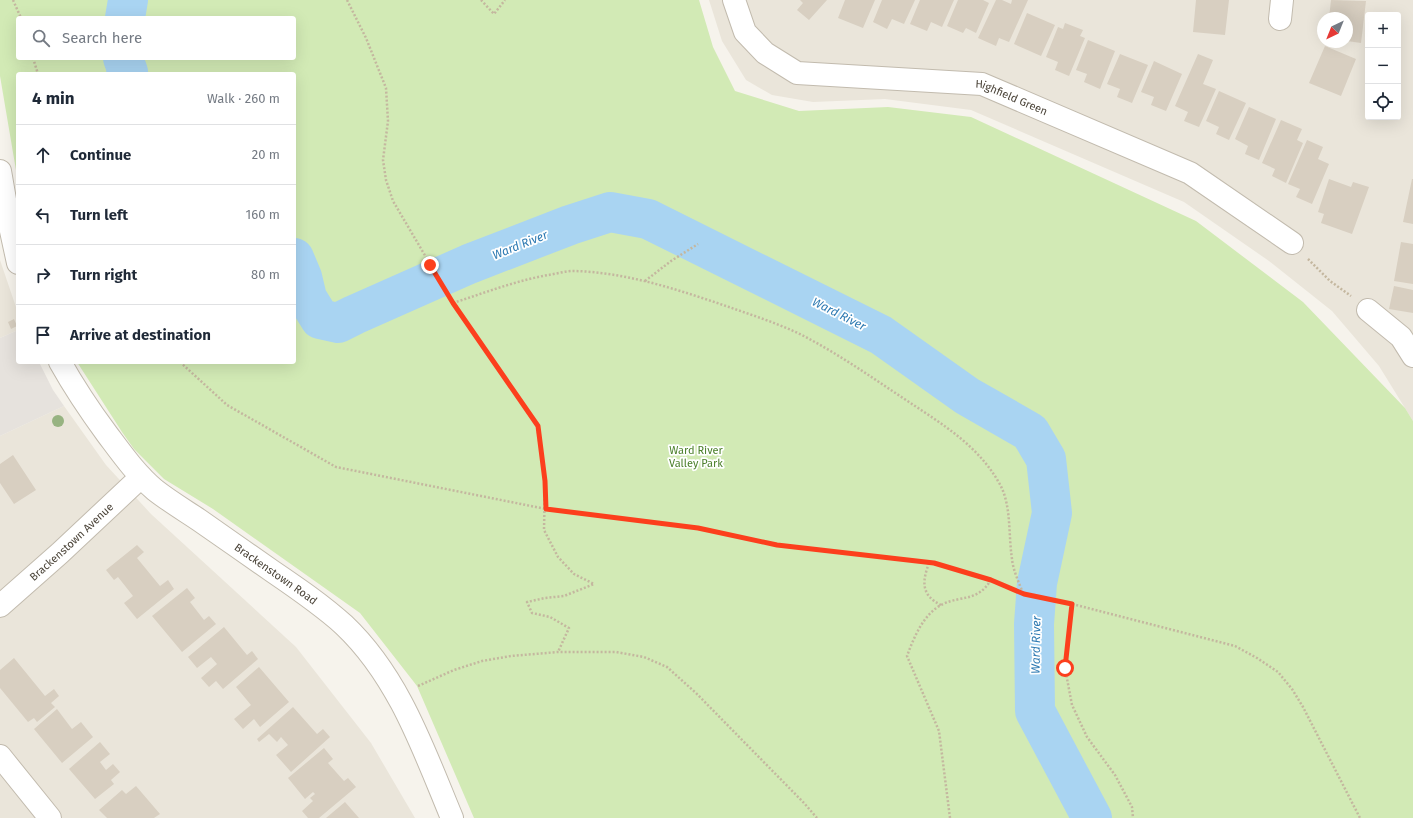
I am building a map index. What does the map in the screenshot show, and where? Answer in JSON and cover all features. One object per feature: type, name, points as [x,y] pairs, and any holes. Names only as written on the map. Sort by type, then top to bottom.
[{"type":"street","name":"Highfield Green","points":[[734,0],[745,32],[765,53],[797,73],[982,84],[1190,172],[1292,243]]},
{"type":"street","points":[[0,171],[4,218],[16,257]]},
{"type":"street","points":[[1368,310],[1401,337],[1413,356]]},
{"type":"street","name":"Brackenstown Road","points":[[61,364],[80,397],[123,457],[141,477],[168,500],[309,597],[344,626],[368,652],[398,695],[452,818]]},
{"type":"street","name":"Brackenstown Avenue","points":[[0,606],[60,553],[141,477]]},
{"type":"street","points":[[0,756],[50,818]]},
{"type":"path","points":[[13,0],[20,16]]},
{"type":"path","points":[[347,0],[366,38],[386,88],[388,121],[383,160],[386,180],[393,201],[453,303],[538,426],[545,481],[546,509],[544,530],[558,558],[574,574],[594,584],[564,596],[527,602],[532,613],[550,617],[569,628],[558,652]]},
{"type":"path","points":[[482,0],[494,14],[505,0]]},
{"type":"path","points":[[34,60],[37,72]]},
{"type":"path","points":[[1292,243],[1330,281],[1368,310]]},
{"type":"path","points":[[645,282],[671,261],[698,244]]},
{"type":"path","points":[[453,303],[511,284],[538,277],[570,271],[602,273],[645,282],[711,301],[765,319],[812,340],[868,374],[951,430],[973,449],[987,464],[999,482],[1006,499],[1012,561],[1024,594]]},
{"type":"path","points":[[182,364],[227,405],[336,467],[546,509],[698,528],[777,545],[929,563],[991,580],[1024,594],[1072,604],[1235,646],[1278,672],[1292,689],[1303,707],[1360,818]]},
{"type":"path","points":[[929,563],[924,581],[926,592],[933,600],[941,605]]},
{"type":"path","points":[[950,818],[939,731],[907,656],[916,634],[928,616],[941,605],[980,593],[987,587],[991,580]]},
{"type":"path","points":[[1072,604],[1065,668],[1072,705],[1087,738],[1115,775],[1132,807],[1133,818]]},
{"type":"path","points":[[398,695],[454,670],[482,661],[511,656],[558,652],[616,652],[644,657],[667,667],[696,693],[817,818]]},
{"type":"shaded area","points":[[709,0],[1413,0],[1413,421],[1379,366],[1332,311],[1269,261],[1184,202],[971,110],[885,99],[813,102],[772,95],[746,80],[722,41]]},
{"type":"shaded area","points":[[0,260],[16,307],[16,331],[0,338]]},
{"type":"shaded area","points":[[16,331],[16,364],[40,364],[53,390],[64,406],[0,436],[0,338]]},
{"type":"shaded area","points":[[64,406],[106,465],[151,514],[296,647],[371,743],[415,818],[0,818],[0,436]]},
{"type":"green space","name":"Ward River Valley Park","points":[[0,0],[699,0],[713,47],[735,91],[799,111],[888,107],[971,117],[1196,221],[1303,302],[1405,408],[1413,421],[1413,818],[474,818],[417,686],[360,613],[213,509],[164,479],[134,449],[78,364],[296,364],[296,72],[16,72],[16,170],[0,76]]},
{"type":"building","points":[[800,0],[827,0],[809,20],[797,10],[803,3]]},
{"type":"building","points":[[845,0],[875,0],[863,28],[838,18]]},
{"type":"building","points":[[882,0],[915,0],[904,24],[892,19],[887,29],[873,22]]},
{"type":"building","points":[[920,0],[954,0],[942,27],[931,22],[927,31],[910,24]]},
{"type":"building","points":[[958,0],[983,0],[989,3],[976,33],[966,28],[963,33],[947,26]]},
{"type":"building","points":[[996,0],[1002,0],[1011,4],[1012,0],[1028,0],[1009,42],[999,38],[996,46],[978,38]]},
{"type":"building","points":[[1196,0],[1229,0],[1225,35],[1193,32]]},
{"type":"building","points":[[1331,0],[1366,1],[1361,43],[1353,42],[1353,12],[1330,12]]},
{"type":"building","points":[[1027,13],[1055,25],[1041,56],[1014,44]]},
{"type":"building","points":[[1065,23],[1083,30],[1080,36],[1085,38],[1069,76],[1055,70],[1058,62],[1046,57],[1058,27],[1063,29]]},
{"type":"building","points":[[1088,40],[1115,51],[1100,89],[1084,82],[1087,74],[1076,70]]},
{"type":"building","points":[[1324,48],[1330,48],[1356,59],[1341,96],[1309,83]]},
{"type":"building","points":[[1120,54],[1148,65],[1132,103],[1117,97],[1120,89],[1107,84]]},
{"type":"building","points":[[1198,54],[1213,60],[1203,84],[1216,89],[1199,127],[1184,121],[1188,112],[1175,106]]},
{"type":"building","points":[[1154,61],[1182,74],[1166,111],[1151,105],[1154,97],[1141,92]]},
{"type":"building","points":[[1219,91],[1246,103],[1229,140],[1216,134],[1219,127],[1206,121]]},
{"type":"building","points":[[1249,107],[1276,119],[1259,160],[1245,154],[1248,146],[1235,139]]},
{"type":"building","points":[[1281,120],[1302,129],[1297,140],[1303,143],[1286,183],[1272,176],[1275,169],[1262,163]]},
{"type":"building","points":[[1307,140],[1323,147],[1318,159],[1329,164],[1312,204],[1296,197],[1300,189],[1288,184]]},
{"type":"building","points":[[1329,179],[1351,187],[1353,182],[1369,187],[1352,234],[1321,223],[1324,214],[1318,212]]},
{"type":"building","points":[[1413,179],[1413,224],[1403,222]]},
{"type":"building","points":[[1401,242],[1413,244],[1413,284],[1394,281]]},
{"type":"building","points":[[1394,286],[1413,290],[1413,313],[1389,309]]},
{"type":"building","points":[[14,319],[16,326],[11,329],[8,322]]},
{"type":"building","points":[[13,455],[36,490],[14,504],[0,483],[0,464]]},
{"type":"building","points":[[137,545],[144,552],[137,558],[160,586],[168,580],[174,589],[137,619],[124,603],[133,596],[118,577],[114,580],[106,570]]},
{"type":"building","points":[[187,588],[195,598],[190,602],[204,620],[209,616],[216,624],[182,652],[152,616]]},
{"type":"building","points":[[224,627],[247,655],[252,651],[258,659],[223,689],[216,681],[209,687],[201,678],[217,664],[211,657],[197,668],[188,657]]},
{"type":"building","points":[[14,658],[45,696],[54,689],[59,696],[51,703],[55,707],[37,722],[34,718],[28,722],[0,688],[0,670]]},
{"type":"building","points":[[259,667],[289,702],[260,727],[254,719],[243,729],[234,719],[251,705],[236,687]]},
{"type":"building","points":[[293,707],[317,734],[323,729],[330,737],[291,772],[276,755],[288,745],[281,737],[277,742],[269,734],[259,742],[257,739]]},
{"type":"building","points":[[57,709],[72,729],[81,722],[93,737],[62,763],[34,729]]},
{"type":"building","points":[[100,742],[110,754],[100,762],[106,770],[113,764],[120,772],[111,780],[114,784],[95,799],[69,769]]},
{"type":"building","points":[[324,748],[333,759],[328,763],[344,781],[348,778],[356,787],[319,818],[308,818],[302,811],[313,801],[310,798],[315,794],[313,792],[305,799],[288,778]]},
{"type":"building","points":[[136,786],[160,814],[154,818],[107,818],[99,810],[122,790],[126,794]]},
{"type":"building","points":[[345,802],[359,818],[326,818]]},
{"type":"waterway","name":"Ward River","points":[[125,16],[128,0]]},
{"type":"waterway","name":"Ward River","points":[[124,60],[128,72]]},
{"type":"waterway","name":"Ward River","points":[[296,263],[302,277],[307,298],[320,319],[338,323],[469,264],[570,225],[610,212],[648,219],[881,335],[967,396],[1030,432],[1046,459],[1052,513],[1037,583],[1034,624],[1035,711],[1092,818]]},
{"type":"route","points":[[430,265],[453,303],[538,426],[545,481],[546,509],[698,528],[777,545],[934,563],[991,580],[1024,594],[1072,604],[1065,668]]}]
